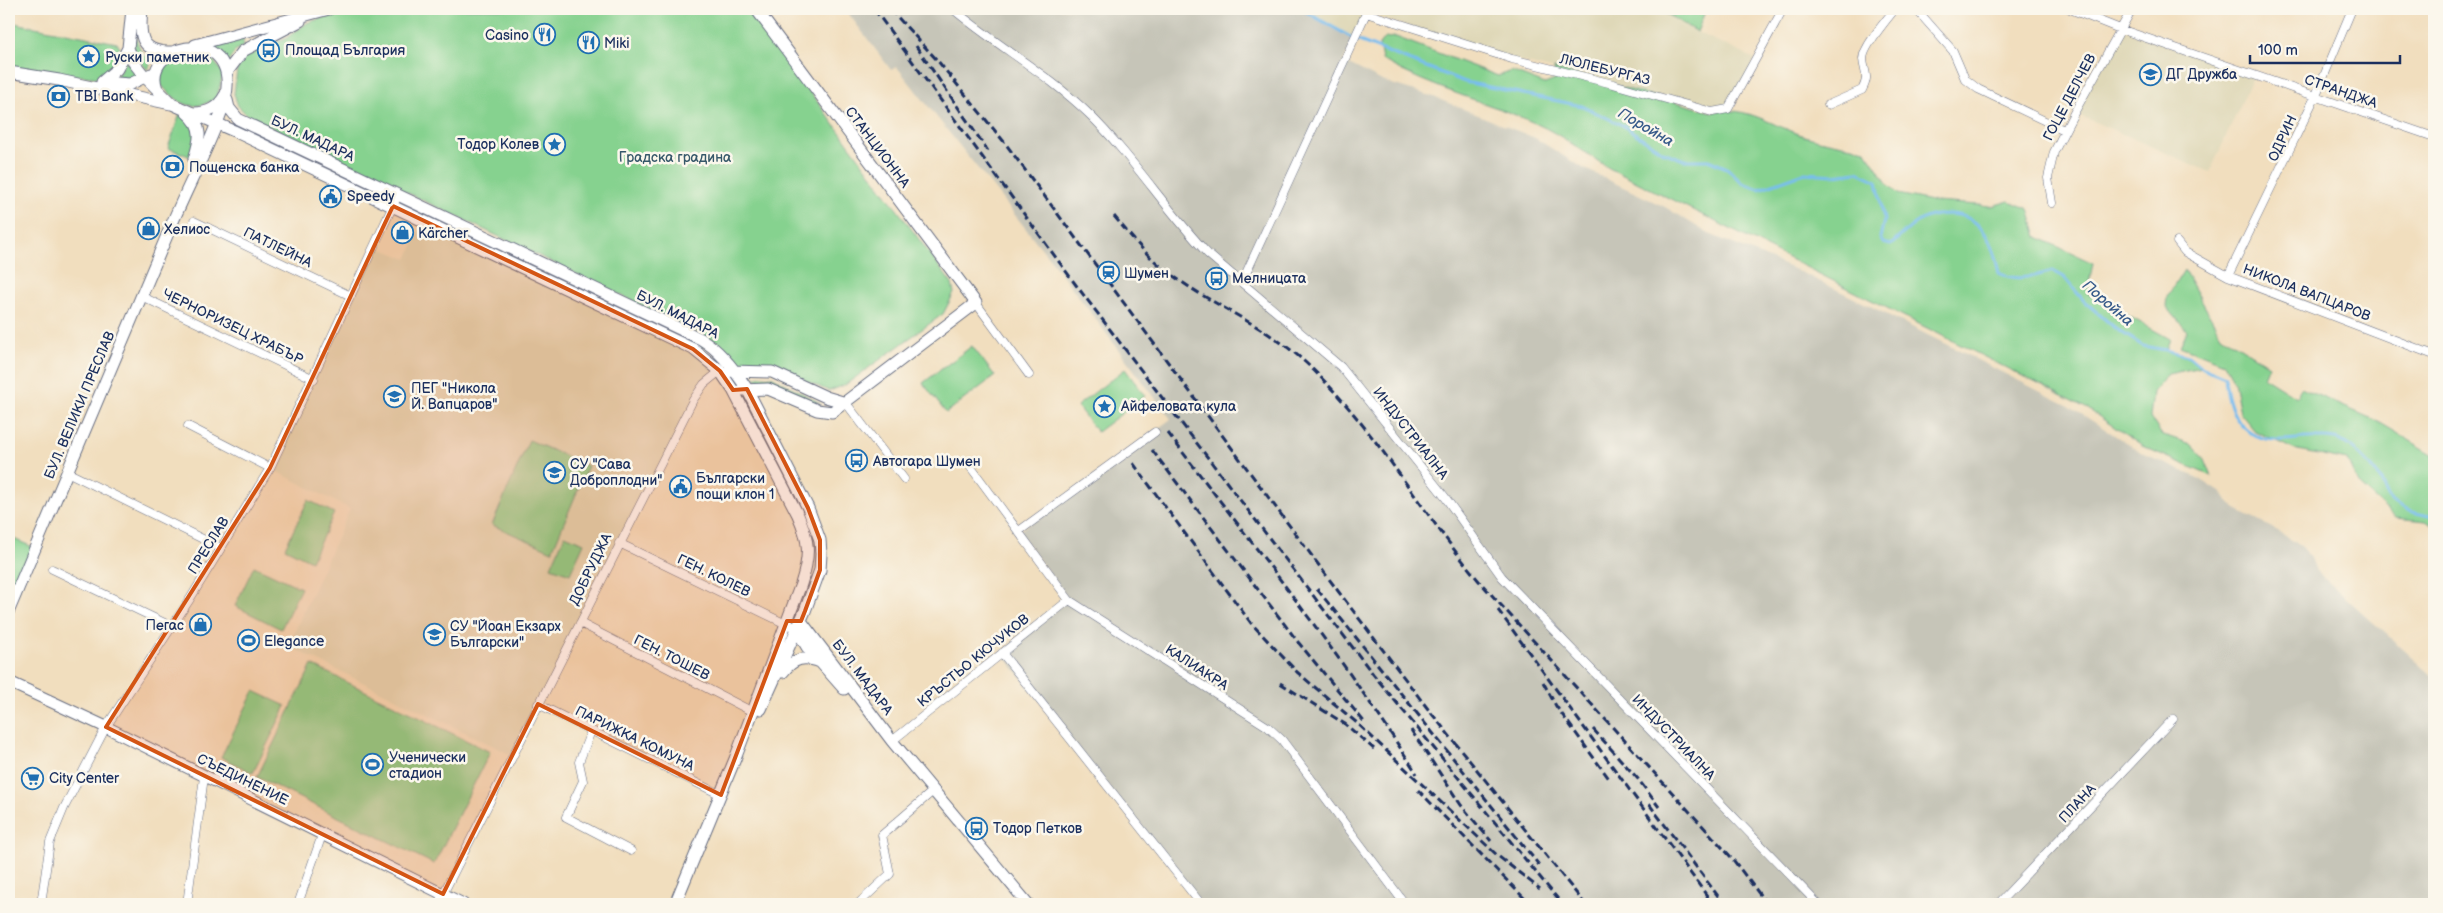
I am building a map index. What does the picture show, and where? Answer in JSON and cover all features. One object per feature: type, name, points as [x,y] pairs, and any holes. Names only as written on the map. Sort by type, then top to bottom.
[{"type":"main road","points":[[102,82],[117,69],[128,48],[132,9]]},
{"type":"main road","points":[[142,9],[140,30],[146,44],[159,52],[174,52]]},
{"type":"main road","points":[[59,80],[130,84],[150,75],[162,60],[174,52],[313,11],[329,9]]},
{"type":"main road","name":"СТАНЦИОННА","points":[[756,9],[976,303]]},
{"type":"main road","points":[[227,72],[243,51],[313,11]]},
{"type":"main road","points":[[189,47],[203,48],[213,52],[219,58],[227,72],[227,100]]},
{"type":"main road","points":[[128,48],[134,63],[150,75],[157,90],[176,106]]},
{"type":"main road","points":[[9,72],[59,80],[176,106],[194,113],[203,113],[219,104],[227,88]]},
{"type":"main road","name":"БУЛ. ВЕЛИКИ ПРЕСЛАВ","points":[[9,610],[176,213],[227,100]]},
{"type":"main road","name":"БУЛ. МАДАРА","points":[[227,100],[229,108],[238,119],[701,339],[718,352],[735,371],[747,390],[808,508],[820,540],[820,570],[793,622]]},
{"type":"main road","name":"БУЛ. ВЕЛИКИ ПРЕСЛАВ","points":[[176,106],[198,125],[200,141],[176,213]]},
{"type":"main road","name":"БУЛ. МАДАРА","points":[[194,113],[693,349],[720,371],[733,390],[805,531],[809,550],[807,567],[793,622],[820,662],[892,741]]},
{"type":"main road","points":[[733,390],[768,390],[825,412],[832,412],[976,303]]},
{"type":"main road","points":[[720,371],[772,372],[826,397],[846,403]]},
{"type":"main road","points":[[735,759],[774,683],[793,622]]},
{"type":"main road","points":[[675,904],[721,795],[753,712],[793,622]]},
{"type":"main road","name":"БУЛ. МАДАРА","points":[[793,622],[1028,904]]},
{"type":"main road","points":[[774,683],[794,661],[801,658],[820,662]]},
{"type":"main road","name":"СЪЕДИНЕНИЕ","points":[[9,682],[322,835],[440,899],[464,904]]},
{"type":"street","name":"ИНДУСТРИАЛНА","points":[[953,9],[1057,85],[1089,114],[1116,141],[1192,237],[1208,254],[1341,367],[1445,497],[1502,577],[1818,904]]},
{"type":"street","name":"ЛЮЛЕБУРГАЗ","points":[[1367,11],[1512,59],[1630,88],[1712,112],[1728,109],[1783,9]]},
{"type":"street","points":[[1828,105],[1862,90],[1867,82],[1863,60],[1865,51],[1895,9]]},
{"type":"street","points":[[1916,9],[1953,51],[1964,79],[1978,89],[2064,130]]},
{"type":"street","name":"СТРАНДЖА","points":[[2070,9],[2120,29],[2434,136]]},
{"type":"street","name":"ГОЦЕ ДЕЛЧЕВ","points":[[2052,203],[2048,178],[2054,152],[2064,130],[2132,9]]},
{"type":"street","name":"ОДРИН","points":[[2228,276],[2316,95],[2352,9]]},
{"type":"street","points":[[1242,282],[1367,11]]},
{"type":"street","name":"ПРЕСЛАВ","points":[[41,904],[50,842],[64,808],[106,728],[270,468],[314,379],[398,195]]},
{"type":"street","name":"ПАТЛЕЙНА","points":[[194,221],[351,296]]},
{"type":"street","name":"НИКОЛА ВАПЦАРОВ","points":[[2177,242],[2185,252],[2228,276],[2434,354]]},
{"type":"street","name":"ЧЕРНОРИЗЕЦ ХРАБЪР","points":[[141,296],[314,379]]},
{"type":"street","name":"СТАНЦИОННА","points":[[976,303],[1029,375]]},
{"type":"street","name":"ДОБРУДЖА","points":[[440,899],[693,400],[704,384],[720,371]]},
{"type":"street","points":[[846,403],[904,479]]},
{"type":"street","points":[[188,426],[270,468]]},
{"type":"street","points":[[1019,531],[1155,432]]},
{"type":"street","name":"КАЛИАКРА","points":[[967,462],[1069,600],[1268,727],[1282,740],[1405,904]]},
{"type":"street","points":[[67,472],[221,548]]},
{"type":"street","name":"ГЕН. КОЛЕВ","points":[[619,543],[793,622]]},
{"type":"street","points":[[52,569],[171,626]]},
{"type":"street","name":"КРЪСТЬО КЮЧУКОВ","points":[[892,741],[1069,600]]},
{"type":"street","name":"ГЕН. ТОШЕВ","points":[[580,623],[753,712]]},
{"type":"street","points":[[1002,653],[1201,904]]},
{"type":"street","name":"ПАРИЖКА КОМУНА","points":[[538,704],[721,795]]},
{"type":"street","name":"ПЛАНА","points":[[1998,904],[2173,719]]},
{"type":"street","points":[[592,731],[579,762],[583,781],[566,817],[631,851]]},
{"type":"street","points":[[187,904],[204,777]]},
{"type":"street","points":[[858,904],[890,874],[882,835],[932,791]]},
{"type":"street","points":[[298,904],[322,835]]},
{"type":"highlighted area","points":[[393,206],[693,349],[720,371],[733,390],[747,389],[808,508],[820,540],[820,570],[801,621],[787,621],[721,795],[538,704],[443,894],[106,727],[270,468]]},
{"type":"shaded area","points":[[845,9],[1301,9],[1354,39],[1343,61],[1382,81],[1431,96],[1535,138],[1581,167],[1665,207],[1709,234],[1798,271],[1860,301],[2069,406],[2147,456],[2200,479],[2220,492],[2238,511],[2278,531],[2302,547],[2311,558],[2316,571],[2434,677],[2434,904],[1201,904],[1002,653],[1068,600],[1019,531],[1171,419],[1054,264],[897,67],[891,70]]},
{"type":"shaded area","points":[[1301,9],[1706,9],[1697,32],[1755,59],[1728,109],[1721,112],[1512,59],[1366,13],[1354,39]]},
{"type":"shaded area","points":[[2120,29],[2254,75],[2210,172],[2074,113]]},
{"type":"shaded area","points":[[424,221],[693,349],[720,371],[704,384],[512,755],[288,646],[350,509],[270,468],[375,246],[407,259]]},
{"type":"green space","name":"Градска градина","points":[[348,9],[749,9],[952,284],[954,293],[943,314],[845,385],[829,391],[764,363],[739,364],[718,342],[248,116],[238,106],[234,94],[237,70],[244,57],[285,39],[307,23]]},
{"type":"green space","points":[[1658,9],[1706,9],[1697,32]]},
{"type":"green space","points":[[9,22],[117,43],[120,48],[115,66],[100,78],[9,68]]},
{"type":"green space","points":[[135,36],[142,54],[152,59],[148,70],[136,55],[134,47]]},
{"type":"green space","points":[[242,36],[244,46],[236,50],[228,62],[210,47]]},
{"type":"green space","points":[[1396,37],[1498,76],[1511,71],[1545,84],[1555,80],[1554,69],[1712,112],[1737,111],[1804,136],[1865,150],[1887,183],[1898,194],[1936,202],[1992,206],[2009,201],[2029,209],[2037,237],[2093,263],[2087,293],[2170,339],[2166,350],[2188,356],[2201,367],[2168,374],[2153,392],[2150,417],[2161,434],[2190,444],[2205,460],[2211,476],[2142,446],[2088,409],[1609,168],[1546,128],[1439,87],[1382,60],[1379,44],[1386,38]]},
{"type":"green space","points":[[195,52],[212,59],[223,74],[217,97],[201,105],[193,106],[174,97],[160,84],[163,69],[169,60],[179,55]]},
{"type":"green space","points":[[126,61],[139,78],[136,80],[116,77]]},
{"type":"green space","points":[[180,114],[191,122],[195,133],[191,157],[168,148]]},
{"type":"green space","points":[[240,125],[380,191],[379,193],[239,127]]},
{"type":"green space","points":[[424,212],[704,346],[702,348],[422,215]]},
{"type":"green space","points":[[2184,270],[2221,335],[2269,365],[2264,377],[2296,397],[2301,388],[2377,421],[2434,455],[2434,526],[2426,521],[2396,518],[2358,484],[2347,460],[2293,449],[2255,431],[2240,413],[2234,381],[2224,363],[2180,346],[2187,331],[2166,306],[2167,297]]},
{"type":"green space","points":[[972,346],[995,376],[946,413],[923,383]]},
{"type":"green space","points":[[1125,369],[1145,396],[1097,432],[1077,406]]},
{"type":"green space","points":[[761,376],[773,377],[820,403],[814,402],[774,382],[762,382],[754,378]]},
{"type":"green space","points":[[529,440],[588,466],[552,551],[492,525]]},
{"type":"green space","points":[[308,500],[334,513],[311,561],[285,548]]},
{"type":"green space","points":[[565,535],[584,543],[570,574],[551,567]]},
{"type":"green space","points":[[9,537],[35,548],[9,610]]},
{"type":"green space","points":[[254,566],[301,588],[281,629],[235,606]]},
{"type":"green space","name":"Ученически стадион","points":[[312,665],[490,752],[434,864],[257,777]]},
{"type":"green space","points":[[254,691],[286,706],[253,773],[221,757]]},
{"type":"waterway","name":"Поройна","points":[[1301,9],[1354,39],[1465,82],[1582,106],[1624,126],[1663,152],[1684,160],[1708,160],[1727,168],[1742,183],[1759,189],[1804,173],[1834,175],[1858,172],[1877,181],[1884,220],[1880,238],[1883,243],[1891,245],[1913,225],[1931,216],[1950,214],[1971,220],[1979,226],[1990,242],[1999,273],[2019,278],[2053,271],[2064,277],[2084,301],[2115,328],[2143,346],[2188,356],[2201,367],[2225,377],[2233,412],[2239,422],[2255,435],[2266,439],[2280,440],[2308,438],[2333,438],[2339,440],[2356,451],[2369,464],[2377,474],[2392,501],[2406,510],[2434,517]]},
{"type":"railway","points":[[874,9],[1076,285],[1373,674],[1562,904]]},
{"type":"railway","points":[[890,9],[937,60],[1005,143],[1338,591],[1428,709],[1585,904]]},
{"type":"railway","points":[[916,46],[988,151]]},
{"type":"railway","points":[[1114,216],[1143,250],[1163,268],[1180,281],[1289,348],[1330,387],[1375,440],[1457,554],[1479,581],[1731,857],[1767,904]]},
{"type":"railway","points":[[1168,433],[1328,643],[1417,774]]},
{"type":"railway","points":[[1152,450],[1298,642],[1366,724]]},
{"type":"railway","points":[[1133,463],[1251,623],[1297,672],[1357,723],[1498,856],[1540,889]]},
{"type":"railway","points":[[1317,589],[1539,865]]},
{"type":"railway","points":[[1498,610],[1713,904]]},
{"type":"railway","points":[[1543,682],[1556,706],[1610,780]]},
{"type":"railway","points":[[1280,683],[1345,724],[1374,749]]},
{"type":"railway","points":[[1593,729],[1638,779],[1659,807]]},
{"type":"railway","points":[[1411,730],[1461,805],[1491,841]]},
{"type":"railway","points":[[1418,790],[1530,904]]},
{"type":"railway","points":[[1649,804],[1724,904]]},
{"type":"place","name":"Casino","points":[[545,35]]},
{"type":"place","name":"Miki","points":[[588,43]]},
{"type":"place","name":"Площад България","points":[[269,50]]},
{"type":"place","name":"Руски паметник","points":[[89,57]]},
{"type":"place","name":"ДГ Дружба","points":[[2150,74]]},
{"type":"place","name":"TBI Bank","points":[[59,96]]},
{"type":"place","name":"Тодор Колев","points":[[555,144]]},
{"type":"place","name":"Пощенска банка","points":[[173,167]]},
{"type":"place","name":"Speedy","points":[[331,196]]},
{"type":"place","name":"Хелиос","points":[[148,229]]},
{"type":"place","name":"Kärcher","points":[[402,233]]},
{"type":"place","name":"Шумен","points":[[1108,273]]},
{"type":"place","name":"Мелницата","points":[[1216,278]]},
{"type":"place","name":"ПЕГ \"Никола Й. Вапцаров\"","points":[[395,396]]},
{"type":"place","name":"Айфеловата кула","points":[[1105,406]]},
{"type":"place","name":"Автогара Шумен","points":[[857,461]]},
{"type":"place","name":"СУ \"Сава Доброплодни\"","points":[[554,472]]},
{"type":"place","name":"Български пощи клон 1","points":[[680,486]]},
{"type":"place","name":"Пегас","points":[[200,625]]},
{"type":"place","name":"СУ \"Йоан Екзарх Български\"","points":[[434,634]]},
{"type":"place","name":"Elegance","points":[[248,641]]},
{"type":"place","name":"Ученически стадион","points":[[373,765]]},
{"type":"place","name":"City Center","points":[[33,778]]},
{"type":"place","name":"Тодор Петков","points":[[977,828]]}]
